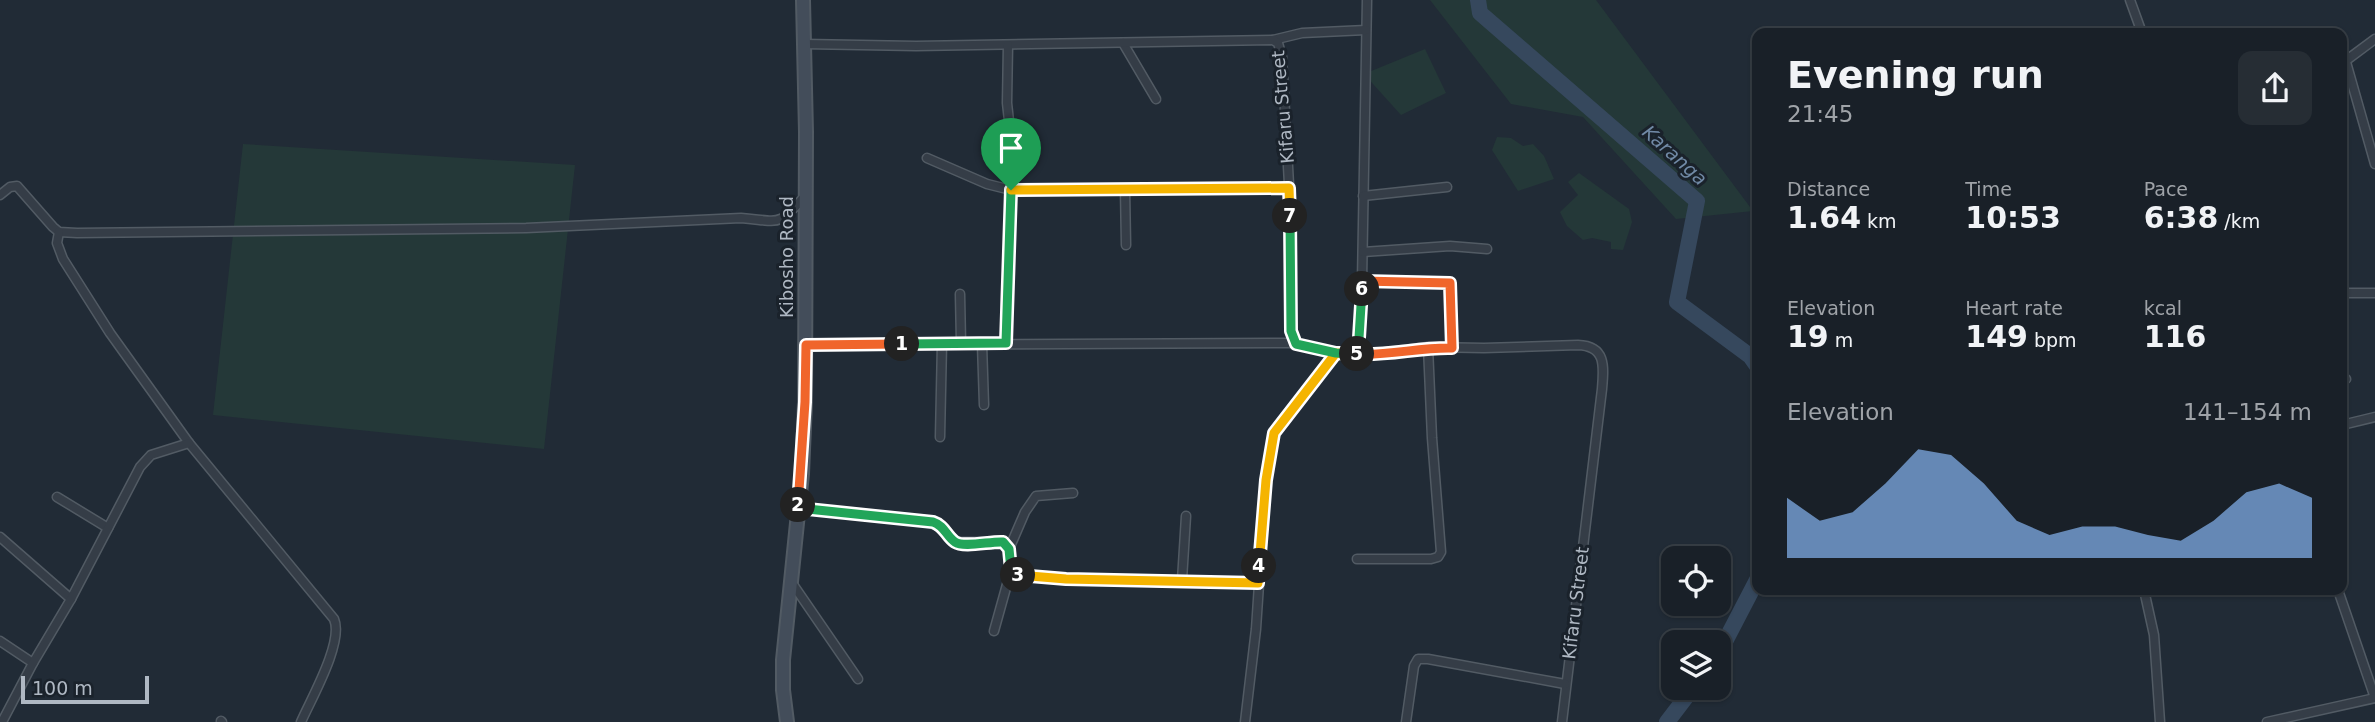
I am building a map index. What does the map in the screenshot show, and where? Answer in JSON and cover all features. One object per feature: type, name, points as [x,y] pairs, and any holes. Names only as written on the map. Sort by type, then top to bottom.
[{"type":"main road","name":"Kibosho Road","points":[[787,722],[783,660],[792,583],[805,414],[803,0]]},
{"type":"street","points":[[1358,354],[1363,252],[1367,0]]},
{"type":"street","points":[[2130,0],[2140,28]]},
{"type":"street","points":[[1273,40],[1302,33],[1366,30]]},
{"type":"street","points":[[2347,60],[2375,39]]},
{"type":"street","name":"Kifaru Street","points":[[804,44],[1008,45],[1273,40],[1278,43],[1282,57],[1289,188],[1291,331],[1296,344],[1336,353],[1358,354],[1383,354],[1428,347],[1578,345],[1592,346],[1599,353],[1602,389],[1562,722]]},
{"type":"street","points":[[1123,43],[1156,99]]},
{"type":"street","points":[[1006,343],[1011,190],[1007,103],[1008,45]]},
{"type":"street","points":[[2347,72],[2375,164]]},
{"type":"street","points":[[927,158],[986,184],[1011,190],[1289,188]]},
{"type":"street","points":[[0,195],[10,187],[17,186],[59,232],[77,233],[526,228],[741,218],[772,222],[789,214],[805,197]]},
{"type":"street","points":[[1363,196],[1447,187]]},
{"type":"street","points":[[1125,190],[1125,245]]},
{"type":"street","points":[[59,232],[57,243],[63,259],[110,333],[189,443],[336,624],[334,645],[300,722]]},
{"type":"street","points":[[1363,252],[1450,246],[1487,249]]},
{"type":"street","points":[[1362,281],[1450,283],[1452,348]]},
{"type":"street","points":[[2347,293],[2375,293]]},
{"type":"street","points":[[960,294],[961,344]]},
{"type":"street","points":[[940,437],[943,343]]},
{"type":"street","points":[[982,344],[984,405]]},
{"type":"street","points":[[806,345],[1296,344]]},
{"type":"street","points":[[1357,559],[1431,559],[1438,557],[1441,552],[1428,347]]},
{"type":"street","points":[[1245,722],[1256,629],[1266,480],[1274,433],[1336,353]]},
{"type":"street","points":[[2347,424],[2375,417]]},
{"type":"street","points":[[2,722],[146,459],[189,443]]},
{"type":"street","points":[[994,631],[1011,570],[1009,549],[1030,504],[1035,496],[1073,493]]},
{"type":"street","points":[[57,497],[108,528]]},
{"type":"street","points":[[798,508],[933,522],[944,528],[956,542],[999,541],[1009,549]]},
{"type":"street","points":[[1182,580],[1186,516]]},
{"type":"street","points":[[0,537],[71,599]]},
{"type":"street","points":[[1011,570],[1028,577],[1258,583]]},
{"type":"street","points":[[792,583],[858,679]]},
{"type":"street","points":[[2145,595],[2154,635],[2160,722]]},
{"type":"street","points":[[2267,722],[2375,698],[2340,595]]},
{"type":"street","points":[[0,641],[33,663]]},
{"type":"street","points":[[1406,722],[1414,666],[1418,659],[1565,684]]},
{"type":"green space","points":[[1430,0],[1596,0],[1752,211],[1676,219],[1583,117],[1511,104]]},
{"type":"green space","points":[[1425,49],[1446,93],[1401,115],[1364,74]]},
{"type":"green space","points":[[1497,137],[1511,138],[1523,146],[1533,144],[1544,156],[1554,179],[1518,191],[1492,150]]},
{"type":"green space","points":[[243,144],[575,165],[544,449],[213,415]]},
{"type":"green space","points":[[1579,173],[1629,209],[1632,222],[1623,250],[1611,249],[1611,242],[1592,238],[1583,240],[1567,226],[1560,212],[1578,195],[1568,182]]},
{"type":"waterway","name":"Karanga","points":[[1478,0],[1480,13],[1697,201],[1677,302],[1752,359]]},
{"type":"waterway","name":"Karanga","points":[[1731,630],[1752,590]]},
{"type":"waterway","name":"Karanga","points":[[1667,722],[1684,700]]},
{"type":"route","points":[[1011,190],[1006,343],[806,345],[802,474],[798,508],[933,522],[944,528],[953,541],[960,544],[1003,542],[1009,549],[1011,570],[1028,577],[1258,583],[1266,480],[1274,433],[1336,353],[1371,355],[1428,347],[1452,348],[1452,285],[1447,282],[1362,281],[1358,354],[1336,353],[1296,344],[1291,331],[1289,188],[1011,190]]}]
